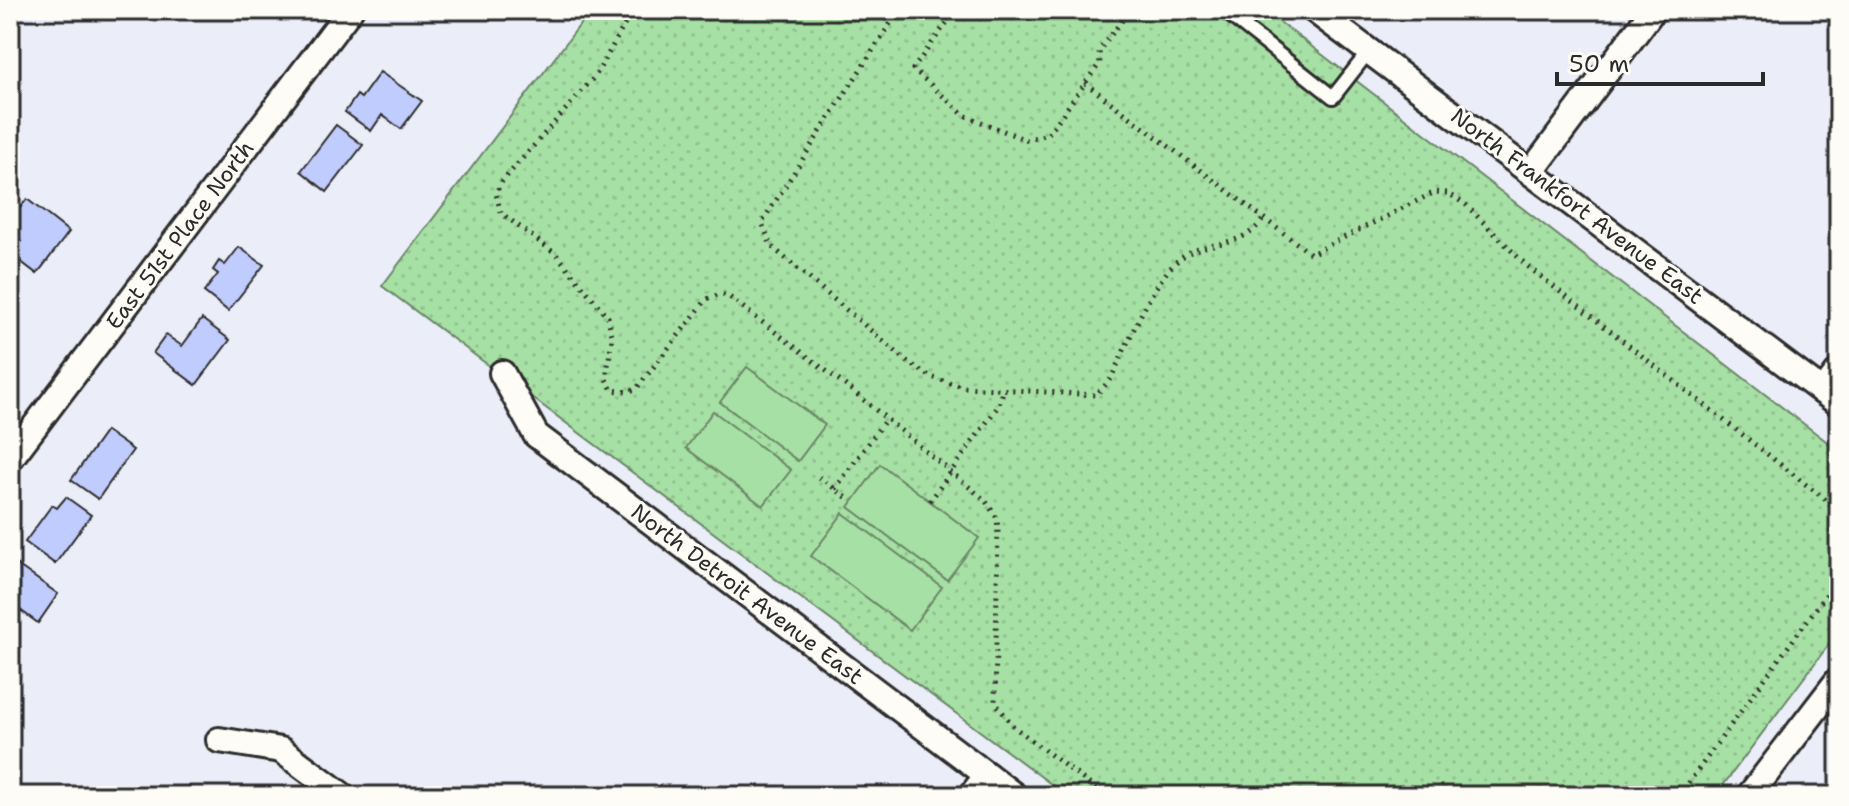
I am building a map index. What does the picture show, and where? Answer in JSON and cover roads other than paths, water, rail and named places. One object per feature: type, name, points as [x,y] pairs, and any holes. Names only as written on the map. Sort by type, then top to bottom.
[{"type":"street","name":"East 51st Place North","points":[[10,459],[350,10]]},
{"type":"street","name":"North Frankfort Avenue East","points":[[1314,10],[1831,398]]},
{"type":"street","points":[[1532,171],[1653,10]]},
{"type":"street","points":[[1831,398],[1839,371]]},
{"type":"street","name":"North Detroit Avenue East","points":[[502,373],[536,435],[1015,796]]},
{"type":"street","points":[[1749,796],[1839,679]]},
{"type":"street","points":[[219,740],[281,750],[343,796]]},
{"type":"street","points":[[971,796],[987,775]]},
{"type":"lane","points":[[1230,12],[1333,97],[1369,51]]}]
